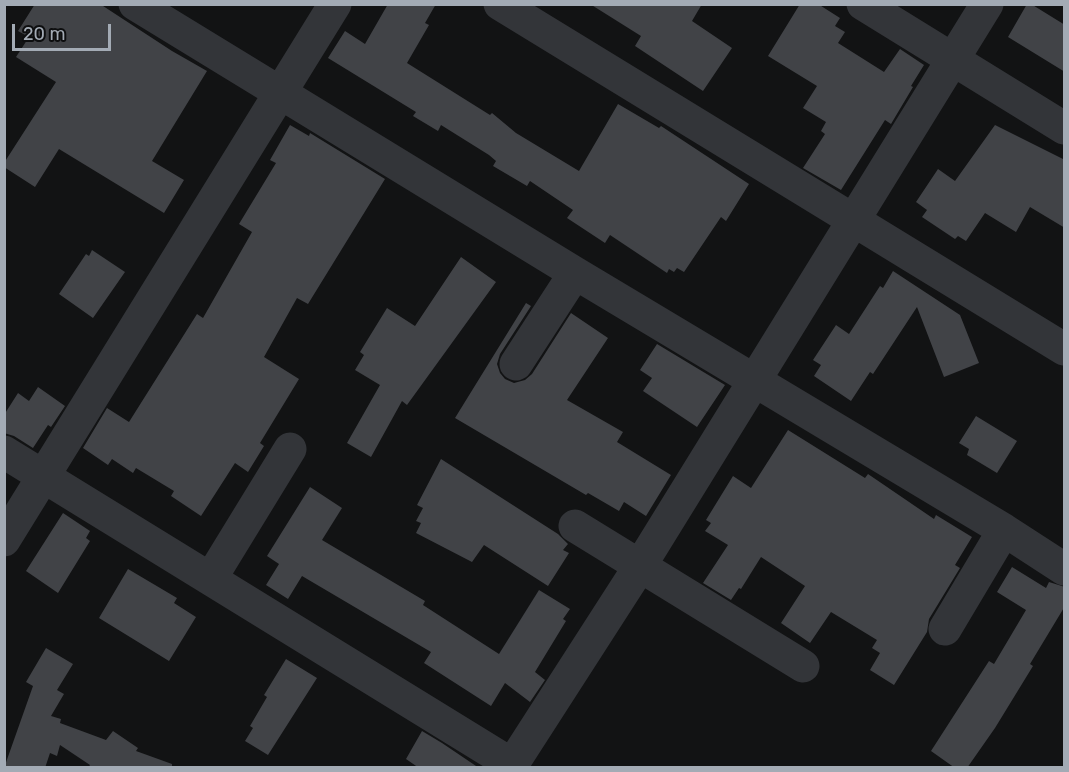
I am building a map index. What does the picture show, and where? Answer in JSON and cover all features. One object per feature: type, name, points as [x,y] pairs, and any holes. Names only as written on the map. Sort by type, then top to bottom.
[{"type":"street","points":[[135,4],[1065,569]]},
{"type":"street","points":[[4,540],[335,4]]},
{"type":"street","points":[[500,4],[1065,349]]},
{"type":"street","points":[[863,4],[1065,128]]},
{"type":"street","points":[[4,452],[211,578],[510,766],[640,566],[987,4]]},
{"type":"street","points":[[516,364],[575,273]]},
{"type":"street","points":[[211,578],[290,449]]},
{"type":"street","points":[[575,526],[803,666]]},
{"type":"street","points":[[945,629],[1004,530]]},
{"type":"building","points":[[35,4],[100,4],[207,71],[152,161],[184,180],[164,213],[59,149],[35,187],[4,167],[4,163],[56,82],[16,57],[29,37],[18,31]]},
{"type":"building","points":[[388,4],[436,4],[425,23],[429,25],[407,63],[490,115],[492,113],[516,133],[579,171],[618,104],[659,128],[661,126],[749,184],[726,221],[721,217],[684,272],[677,268],[674,272],[669,269],[667,273],[610,235],[605,243],[567,218],[573,210],[530,181],[527,186],[493,166],[496,161],[489,155],[441,125],[438,131],[413,116],[416,112],[328,58],[345,31],[365,44]]},
{"type":"building","points":[[590,4],[702,4],[692,21],[732,48],[703,91],[635,46],[641,36]]},
{"type":"building","points":[[800,4],[818,4],[840,18],[835,26],[845,32],[838,43],[884,72],[900,49],[924,65],[891,124],[885,120],[841,190],[803,168],[825,134],[821,131],[826,122],[803,108],[817,86],[768,56]]},
{"type":"building","points":[[1027,4],[1031,4],[1065,25],[1065,72],[1008,37]]},
{"type":"building","points":[[290,125],[309,136],[310,133],[385,179],[308,304],[297,298],[264,357],[299,379],[260,443],[264,446],[248,472],[235,463],[201,516],[171,496],[174,491],[136,468],[133,473],[112,459],[108,465],[83,448],[107,408],[129,422],[197,314],[203,318],[252,232],[239,224],[276,163],[270,160]]},
{"type":"building","points":[[995,125],[1065,160],[1065,228],[1030,207],[1016,232],[985,213],[966,241],[958,236],[955,239],[922,217],[927,210],[916,202],[938,169],[955,181]]},
{"type":"building","points":[[92,250],[125,272],[93,318],[59,294],[86,254],[89,256]]},
{"type":"building","points":[[461,257],[496,282],[407,405],[402,401],[371,457],[347,443],[380,385],[355,370],[364,355],[360,352],[387,308],[415,326]]},
{"type":"building","points":[[893,271],[960,315],[979,363],[944,377],[917,307],[873,374],[870,372],[851,401],[814,376],[821,365],[813,360],[836,325],[849,334],[880,286],[883,288]]},
{"type":"building","points":[[526,303],[531,306],[500,354],[497,364],[500,373],[505,379],[514,383],[525,380],[532,374],[571,313],[608,338],[567,400],[623,432],[617,442],[671,475],[646,516],[624,502],[619,511],[588,493],[586,495],[455,418]]},
{"type":"building","points":[[657,344],[725,385],[697,427],[643,391],[652,378],[640,370]]},
{"type":"building","points":[[38,387],[65,406],[51,427],[48,425],[33,448],[14,436],[4,433],[4,415],[18,393],[29,401]]},
{"type":"building","points":[[976,416],[1017,441],[997,473],[967,455],[969,449],[959,443]]},
{"type":"building","points":[[788,430],[865,478],[868,474],[934,519],[936,515],[972,537],[955,565],[960,568],[929,619],[927,632],[894,685],[870,670],[880,653],[872,648],[877,640],[831,612],[810,643],[781,623],[805,586],[761,557],[741,589],[739,588],[731,600],[703,583],[728,545],[705,531],[711,523],[706,520],[733,476],[751,488]]},
{"type":"building","points":[[441,459],[558,534],[568,544],[563,550],[569,553],[548,586],[484,545],[472,562],[416,533],[421,523],[416,521],[423,508],[417,505]]},
{"type":"building","points":[[310,487],[342,508],[322,540],[425,601],[423,605],[499,654],[539,590],[570,609],[563,619],[566,621],[535,672],[545,680],[530,702],[505,683],[491,706],[424,663],[431,652],[302,576],[288,599],[266,585],[279,564],[267,556]]},
{"type":"building","points":[[63,513],[90,531],[86,538],[90,541],[58,593],[26,571]]},
{"type":"building","points":[[1012,567],[1046,588],[1049,582],[1065,587],[1065,606],[1030,664],[1033,666],[995,728],[967,768],[955,768],[931,751],[989,661],[994,664],[1026,610],[997,592]]},
{"type":"building","points":[[128,569],[177,598],[174,603],[196,617],[169,661],[99,618]]},
{"type":"building","points":[[46,648],[73,664],[57,690],[64,694],[51,716],[61,719],[60,723],[106,740],[113,731],[138,748],[136,751],[172,764],[172,768],[88,768],[90,765],[60,745],[57,756],[50,753],[45,768],[4,768],[33,686],[26,682]]},
{"type":"building","points":[[286,659],[317,678],[268,755],[245,741],[253,728],[250,726],[267,697],[264,695]]},
{"type":"building","points":[[422,731],[479,768],[419,768],[406,759]]}]
